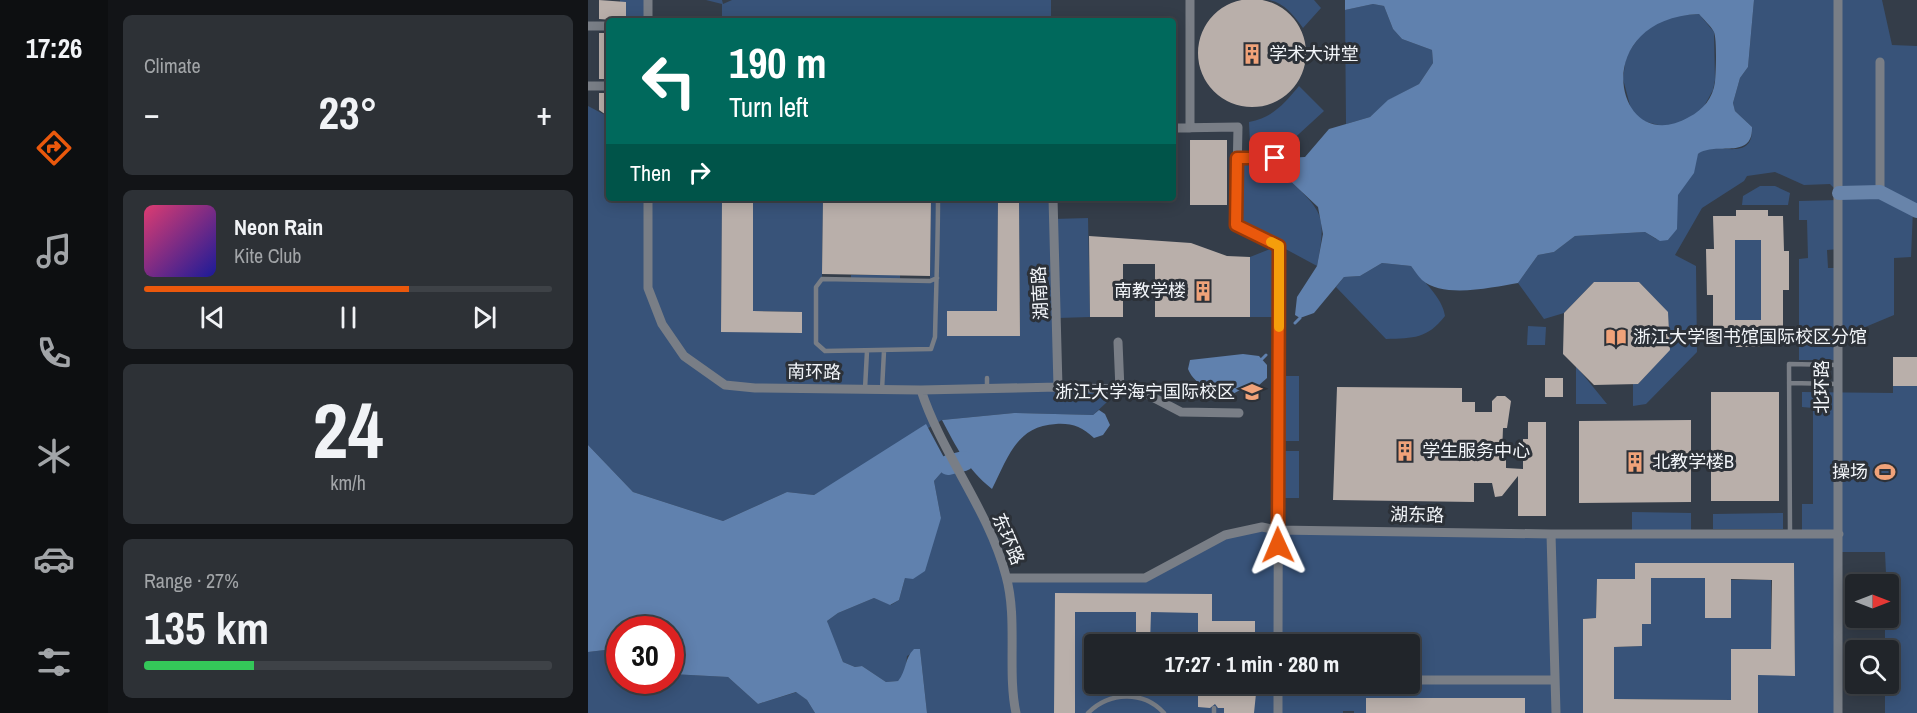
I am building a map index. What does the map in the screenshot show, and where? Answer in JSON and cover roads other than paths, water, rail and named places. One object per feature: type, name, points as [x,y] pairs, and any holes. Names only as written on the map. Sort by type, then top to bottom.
[{"type":"street","points":[[648,0],[648,18]]},
{"type":"street","points":[[1190,0],[1190,128]]},
{"type":"street","name":"北环路","points":[[1838,0],[1838,713]]},
{"type":"street","points":[[590,26],[606,26]]},
{"type":"street","points":[[1880,62],[1880,192]]},
{"type":"street","points":[[588,86],[606,86]]},
{"type":"street","points":[[1176,128],[1238,128],[1236,225],[1279,246],[1278,634]]},
{"type":"street","points":[[1237,158],[1275,158]]},
{"type":"street","points":[[1839,193],[1880,192],[1917,211]]},
{"type":"street","name":"南环路","points":[[648,201],[648,288],[662,324],[684,356],[725,385],[755,388],[882,390],[1058,387],[1139,390],[1181,412],[1239,414]]},
{"type":"street","name":"湖南路","points":[[1053,201],[1058,387]]},
{"type":"street","points":[[1118,342],[1120,390]]},
{"type":"street","name":"东环路","points":[[921,390],[932,424],[989,531],[1007,578],[1016,713]]},
{"type":"street","name":"湖东路","points":[[1007,578],[1145,578],[1225,536],[1262,527],[1277,530],[1551,534],[1839,534]]},
{"type":"street","points":[[1551,534],[1556,713]]},
{"type":"street","points":[[1420,680],[1555,680]]},
{"type":"street","points":[[1279,694],[1280,710]]},
{"type":"lane","points":[[937,278],[930,281],[822,279],[816,286],[816,343],[818,348],[825,351],[932,349],[935,343],[937,278],[938,201]]},
{"type":"lane","points":[[865,389],[867,351]]},
{"type":"lane","points":[[882,390],[884,351]]},
{"type":"lane","points":[[1790,534],[1789,364],[1840,365]]},
{"type":"lane","points":[[987,378],[987,388]]},
{"type":"lane","points":[[1789,383],[1839,384]]},
{"type":"lane","points":[[1088,713],[1102,702],[1136,695],[1148,699],[1164,713]]},
{"type":"waterway","points":[[1295,323],[1300,318]]},
{"type":"waterway","points":[[1262,359],[1266,355]]},
{"type":"waterway","points":[[948,465],[964,461]]},
{"type":"place","name":"学术大讲堂","points":[[1252,54]]},
{"type":"place","name":"南教学楼","points":[[1203,291]]},
{"type":"place","name":"浙江大学图书馆国际校区分馆","points":[[1616,337]]},
{"type":"place","name":"浙江大学海宁国际校区","points":[[1252,392]]},
{"type":"place","name":"学生服务中心","points":[[1405,451]]},
{"type":"place","name":"北教学楼B","points":[[1635,462]]},
{"type":"place","name":"操场","points":[[1885,472]]}]
